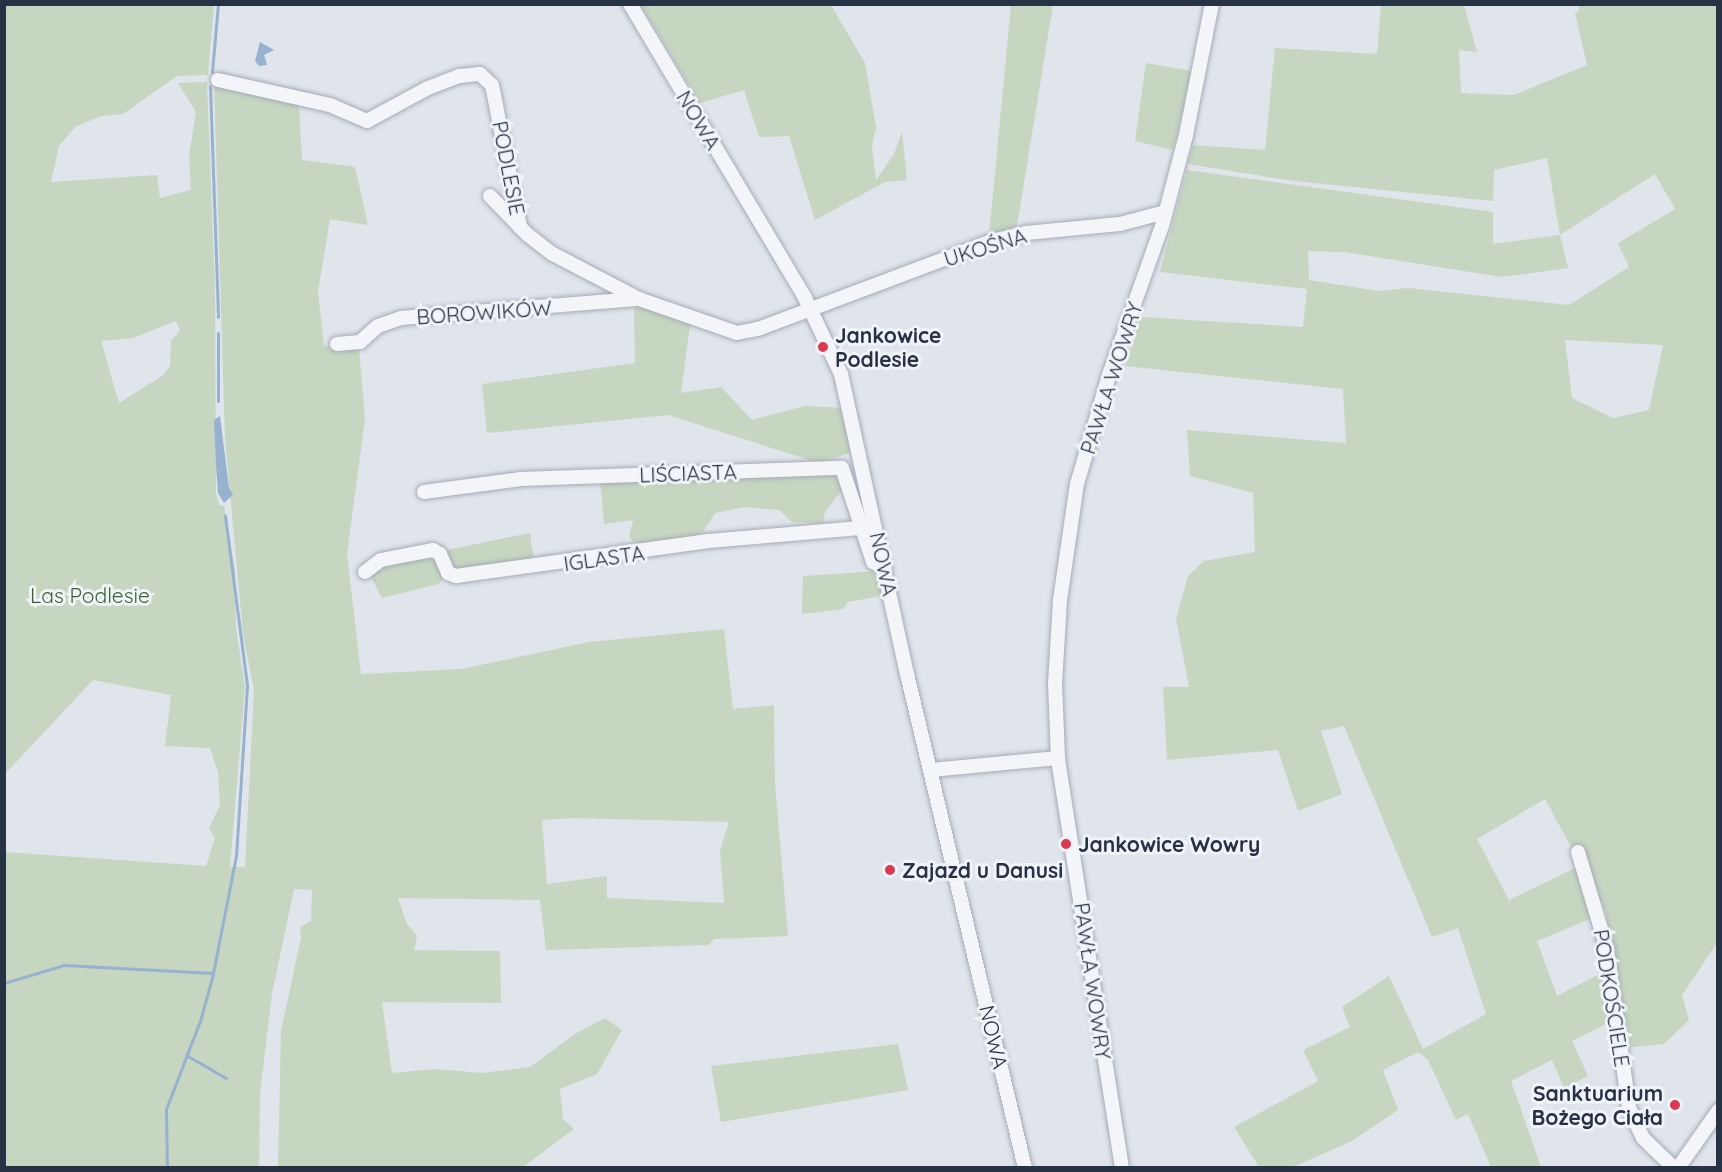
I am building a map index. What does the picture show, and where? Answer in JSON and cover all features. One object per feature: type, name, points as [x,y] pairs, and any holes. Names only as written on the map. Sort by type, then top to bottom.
[{"type":"street","name":"NOWA","points":[[630,4],[812,309],[845,387],[930,770],[1025,1167]]},
{"type":"street","name":"PAWŁA WOWRY","points":[[1122,1167],[1058,758],[1055,684],[1060,600],[1077,484],[1110,372],[1165,212],[1194,98],[1212,4]]},
{"type":"street","name":"PODLESIE","points":[[218,80],[330,105],[367,121],[428,88],[460,76],[480,74],[492,85],[520,227],[551,253],[639,299],[737,333],[812,309]]},
{"type":"street","points":[[490,196],[520,227]]},
{"type":"street","name":"UKOŚNA","points":[[812,309],[992,241],[1026,233],[1120,224],[1165,212]]},
{"type":"street","name":"BOROWIKÓW","points":[[337,344],[360,342],[378,326],[401,318],[639,299]]},
{"type":"street","name":"LIŚCIASTA","points":[[424,492],[490,481],[842,468],[873,562],[885,568]]},
{"type":"street","name":"IGLASTA","points":[[365,573],[381,560],[434,550],[440,554],[448,573],[456,576],[709,541],[862,528]]},
{"type":"street","points":[[930,770],[1058,758]]},
{"type":"street","name":"PODKOŚCIELE","points":[[1578,852],[1607,949],[1629,1108],[1643,1138],[1676,1167]]},
{"type":"street","points":[[1676,1167],[1718,1111]]},
{"type":"green space","name":"Las Podlesie","points":[[5,5],[214,5],[208,75],[177,76],[123,114],[102,116],[76,126],[59,146],[51,182],[157,175],[160,198],[191,190],[189,156],[196,112],[178,83],[207,82],[215,290],[216,494],[219,505],[224,506],[235,570],[236,628],[245,687],[230,867],[245,867],[254,690],[243,634],[225,438],[214,83],[326,109],[299,106],[302,160],[355,167],[368,225],[330,219],[318,291],[324,346],[359,348],[365,419],[347,554],[361,674],[462,669],[589,642],[724,629],[733,709],[774,705],[775,783],[788,936],[714,939],[709,945],[546,950],[540,900],[398,898],[407,924],[417,936],[414,950],[500,951],[501,1003],[382,1002],[392,1073],[435,1069],[482,1073],[530,1067],[575,1034],[605,1018],[622,1030],[597,1074],[560,1089],[563,1119],[574,1129],[523,1167],[278,1167],[281,1031],[301,938],[300,927],[311,921],[312,890],[294,889],[272,994],[260,1093],[259,1167],[5,1167],[5,852],[206,866],[215,838],[209,828],[220,805],[218,772],[210,748],[165,746],[171,695],[93,680],[5,774]],"holes":[[[176,321],[180,330],[171,341],[170,366],[162,376],[119,403],[101,341],[133,338]],[[571,818],[729,822],[720,850],[724,903],[607,898],[607,876],[547,884],[542,820]]]},
{"type":"green space","points":[[641,5],[831,5],[865,63],[876,127],[872,146],[876,180],[894,154],[902,132],[907,180],[885,182],[815,220],[789,136],[759,137],[744,90],[700,103]]},
{"type":"green space","points":[[1011,5],[1053,5],[1016,232],[989,236]]},
{"type":"green space","points":[[1381,5],[1464,5],[1477,52],[1459,50],[1461,93],[1514,95],[1587,65],[1575,13],[1579,11],[1579,5],[1717,5],[1717,943],[1682,995],[1689,1020],[1664,1044],[1626,1048],[1606,911],[1545,799],[1477,839],[1509,900],[1575,868],[1573,859],[1597,916],[1537,941],[1557,996],[1605,971],[1614,1020],[1572,1041],[1588,1076],[1564,1088],[1552,1060],[1511,1081],[1541,1167],[1491,1167],[1468,1114],[1456,1120],[1428,1060],[1418,1052],[1383,1070],[1398,1110],[1350,1142],[1293,1167],[1259,1167],[1234,1127],[1318,1081],[1303,1050],[1350,1027],[1342,1007],[1389,976],[1423,1049],[1486,1014],[1458,928],[1432,937],[1344,726],[1321,731],[1342,794],[1298,811],[1278,750],[1167,760],[1163,687],[1189,687],[1176,619],[1188,576],[1204,561],[1255,552],[1253,493],[1190,476],[1187,430],[1346,443],[1343,389],[1125,366],[1141,317],[1303,327],[1307,289],[1160,272],[1187,170],[1493,212],[1493,244],[1560,235],[1547,158],[1494,170],[1493,201],[1294,181],[1188,164],[1193,145],[1265,150],[1275,48],[1377,54]],"holes":[[[1655,174],[1675,209],[1618,243],[1629,267],[1569,305],[1408,288],[1379,291],[1309,280],[1308,251],[1344,252],[1502,277],[1568,268],[1560,235]],[[1565,340],[1663,345],[1649,410],[1613,418],[1572,398]]]},
{"type":"green space","points":[[1146,63],[1192,71],[1173,150],[1135,141]]},
{"type":"green space","points":[[640,304],[690,325],[681,393],[721,387],[752,420],[805,406],[844,408],[852,452],[819,463],[668,415],[487,433],[482,384],[635,363],[634,309]]},
{"type":"green space","points":[[839,473],[844,487],[825,512],[823,523],[792,522],[779,510],[746,507],[715,513],[703,532],[688,539],[647,544],[636,544],[629,537],[633,520],[604,524],[600,480]]},
{"type":"green space","points":[[530,533],[534,562],[458,574],[450,569],[442,551]]},
{"type":"green space","points":[[425,555],[436,557],[445,575],[439,584],[382,598],[371,577],[372,569]]},
{"type":"green space","points":[[879,571],[886,595],[848,602],[843,609],[802,614],[803,576]]},
{"type":"green space","points":[[898,1044],[908,1090],[721,1122],[711,1066]]},
{"type":"water","points":[[260,42],[274,50],[264,55],[267,65],[259,66],[255,61]]},
{"type":"water","points":[[220,416],[229,488],[233,495],[224,503],[218,493],[216,466],[214,420]]},
{"type":"waterway","points":[[212,72],[218,4]]},
{"type":"waterway","points":[[210,86],[218,317]]},
{"type":"waterway","points":[[218,333],[218,401]]},
{"type":"waterway","points":[[4,983],[64,965],[213,973],[236,856],[247,685],[225,515]]},
{"type":"waterway","points":[[167,1168],[166,1109],[200,1021],[213,974]]},
{"type":"waterway","points":[[186,1055],[226,1078]]},
{"type":"place","name":"Jankowice Podlesie","points":[[823,347]]},
{"type":"place","name":"Jankowice Wowry","points":[[1066,844]]},
{"type":"place","name":"Zajazd u Danusi","points":[[890,870]]},
{"type":"place","name":"Sanktuarium Bożego Ciała","points":[[1675,1105]]}]
